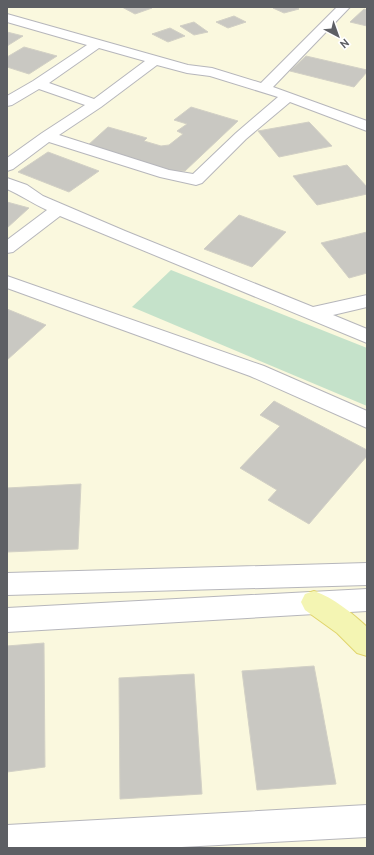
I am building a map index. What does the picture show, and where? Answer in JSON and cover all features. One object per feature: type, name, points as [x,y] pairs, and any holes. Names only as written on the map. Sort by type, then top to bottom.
[{"type":"main road","points":[[314,602],[346,625],[367,644]]},
{"type":"street","points":[[263,89],[344,7]]},
{"type":"street","points":[[7,9],[197,62],[212,72]]},
{"type":"street","points":[[7,18],[187,69],[212,72],[288,96],[367,126]]},
{"type":"street","points":[[7,102],[38,84],[98,43]]},
{"type":"street","points":[[7,166],[47,136],[96,104],[155,60]]},
{"type":"street","points":[[38,84],[96,104]]},
{"type":"street","points":[[47,136],[166,174],[196,180],[241,136],[288,96]]},
{"type":"street","points":[[7,183],[59,209],[119,235],[367,336]]},
{"type":"street","points":[[7,248],[59,209]]},
{"type":"street","points":[[7,282],[257,371],[367,420]]},
{"type":"street","points":[[313,313],[367,301]]},
{"type":"street","points":[[7,584],[367,574]]},
{"type":"street","points":[[7,620],[367,600]]},
{"type":"street","points":[[7,841],[171,840],[367,821]]},
{"type":"shaded area","points":[[7,7],[367,7],[367,848],[7,848]]},
{"type":"green space","points":[[171,270],[367,348],[367,406],[132,307]]},
{"type":"building","points":[[122,7],[149,7],[152,8],[135,14]]},
{"type":"building","points":[[295,7],[299,9],[284,13],[273,8]]},
{"type":"building","points":[[364,9],[367,10],[367,26],[350,22]]},
{"type":"building","points":[[234,16],[246,22],[228,28],[216,22]]},
{"type":"building","points":[[194,22],[208,32],[194,35],[180,26]]},
{"type":"building","points":[[170,28],[185,36],[168,42],[152,34]]},
{"type":"building","points":[[7,32],[23,36],[7,46]]},
{"type":"building","points":[[24,47],[57,56],[29,74],[7,67],[7,57]]},
{"type":"building","points":[[306,56],[367,70],[367,72],[354,87],[290,71]]},
{"type":"building","points":[[191,107],[238,121],[185,171],[173,171],[87,146],[108,127],[147,138],[144,141],[161,146],[169,145],[183,134],[177,131],[187,124],[174,120]]},
{"type":"building","points":[[309,122],[332,146],[279,157],[258,131]]},
{"type":"building","points":[[48,152],[99,171],[69,192],[18,172]]},
{"type":"building","points":[[347,165],[367,187],[367,194],[317,205],[293,176]]},
{"type":"building","points":[[7,202],[29,208],[7,228]]},
{"type":"building","points":[[239,215],[286,232],[252,267],[204,249]]},
{"type":"building","points":[[367,232],[367,273],[349,278],[321,243]]},
{"type":"building","points":[[7,309],[46,325],[7,360]]},
{"type":"building","points":[[274,401],[367,450],[367,456],[309,524],[268,500],[277,490],[240,468],[280,426],[260,415]]},
{"type":"building","points":[[81,484],[78,549],[7,552],[7,488]]},
{"type":"building","points":[[44,643],[45,767],[7,772],[7,646]]},
{"type":"building","points":[[314,666],[336,784],[257,790],[242,671]]},
{"type":"building","points":[[194,674],[202,794],[120,799],[119,678]]}]
